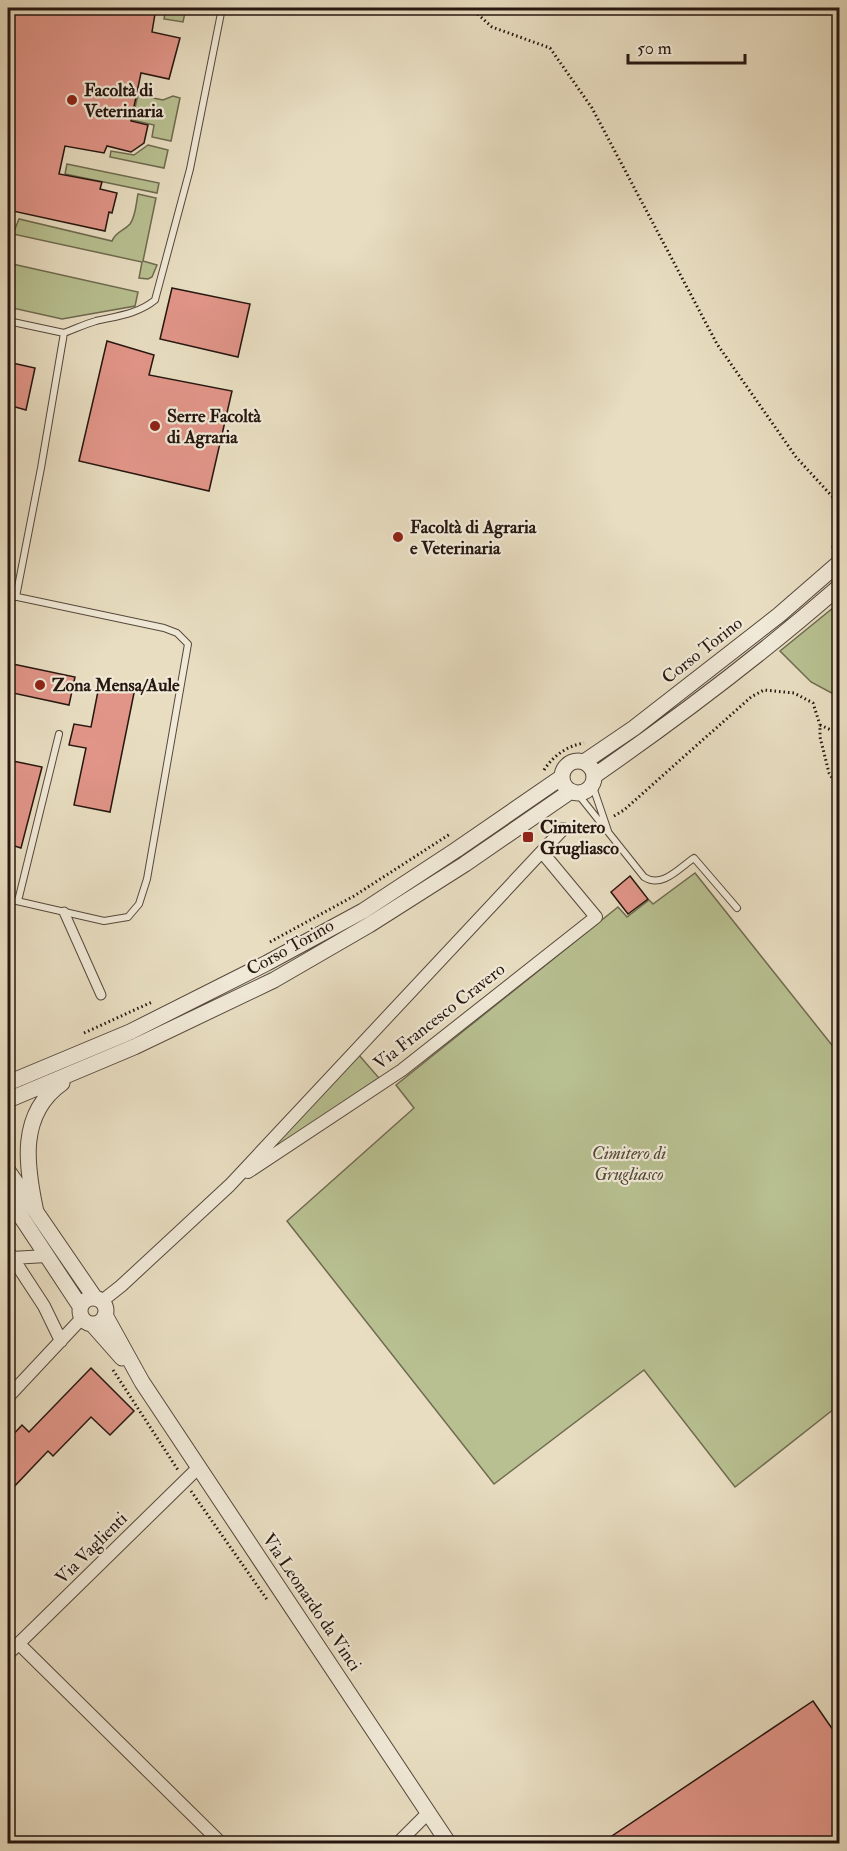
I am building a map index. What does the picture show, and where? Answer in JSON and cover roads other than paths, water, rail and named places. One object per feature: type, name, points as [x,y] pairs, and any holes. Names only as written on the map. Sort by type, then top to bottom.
[{"type":"street","name":"Corso Torino","points":[[8,1083],[130,1032],[267,963],[353,916],[456,850],[562,777],[567,765],[572,762],[584,762],[634,728],[779,615],[834,557]]},
{"type":"street","name":"Corso Torino","points":[[8,1100],[134,1047],[274,980],[360,931],[574,792],[589,789],[593,780],[792,628],[840,586]]},
{"type":"street","points":[[584,762],[590,766],[593,780]]},
{"type":"street","points":[[562,777],[565,787],[574,792]]},
{"type":"street","name":"Via Francesco Cravero","points":[[8,1396],[61,1341],[230,1185],[563,829]]},
{"type":"street","name":"Via Francesco Cravero","points":[[230,1185],[402,1070],[596,917],[542,852]]},
{"type":"street","points":[[64,912],[101,995]]},
{"type":"street","points":[[36,1212],[29,1178],[29,1136],[36,1111],[49,1092],[85,1069]]},
{"type":"street","name":"Via Leonardo da Vinci","points":[[8,1171],[36,1212],[93,1311],[449,1844]]},
{"type":"street","name":"Via Leonardo da Vinci","points":[[8,1197],[46,1256],[93,1311]]},
{"type":"street","points":[[10,1254],[46,1256]]},
{"type":"street","points":[[10,1254],[44,1306],[61,1341]]},
{"type":"street","name":"Via Vaglienti","points":[[8,1654],[198,1467]]},
{"type":"street","points":[[19,1644],[222,1844]]},
{"type":"street","points":[[397,1844],[429,1812]]},
{"type":"lane","points":[[8,321],[64,333],[146,308],[155,300],[190,169],[222,8]]},
{"type":"lane","points":[[16,597],[64,333]]},
{"type":"lane","points":[[8,595],[164,628],[177,633],[188,644],[147,879],[139,904],[128,917],[104,921],[8,899]]},
{"type":"lane","points":[[18,901],[59,734]]},
{"type":"lane","points":[[593,780],[609,834]]},
{"type":"lane","points":[[574,792],[637,870],[649,881],[657,882],[667,877],[694,858],[738,908]]},
{"type":"place","name":"Facoltà di Veterinaria","points":[[72,100]]},
{"type":"place","name":"Serre Facoltà di Agraria","points":[[155,426]]},
{"type":"place","name":"Facoltà di Agraria e Veterinaria","points":[[398,537]]},
{"type":"place","name":"Zona Mensa/Aule","points":[[40,685]]},
{"type":"place","name":"Cimitero Grugliasco","points":[[528,837]]},
{"type":"park label","name":"Cimitero di Grugliasco","points":[[629,1163]]}]
